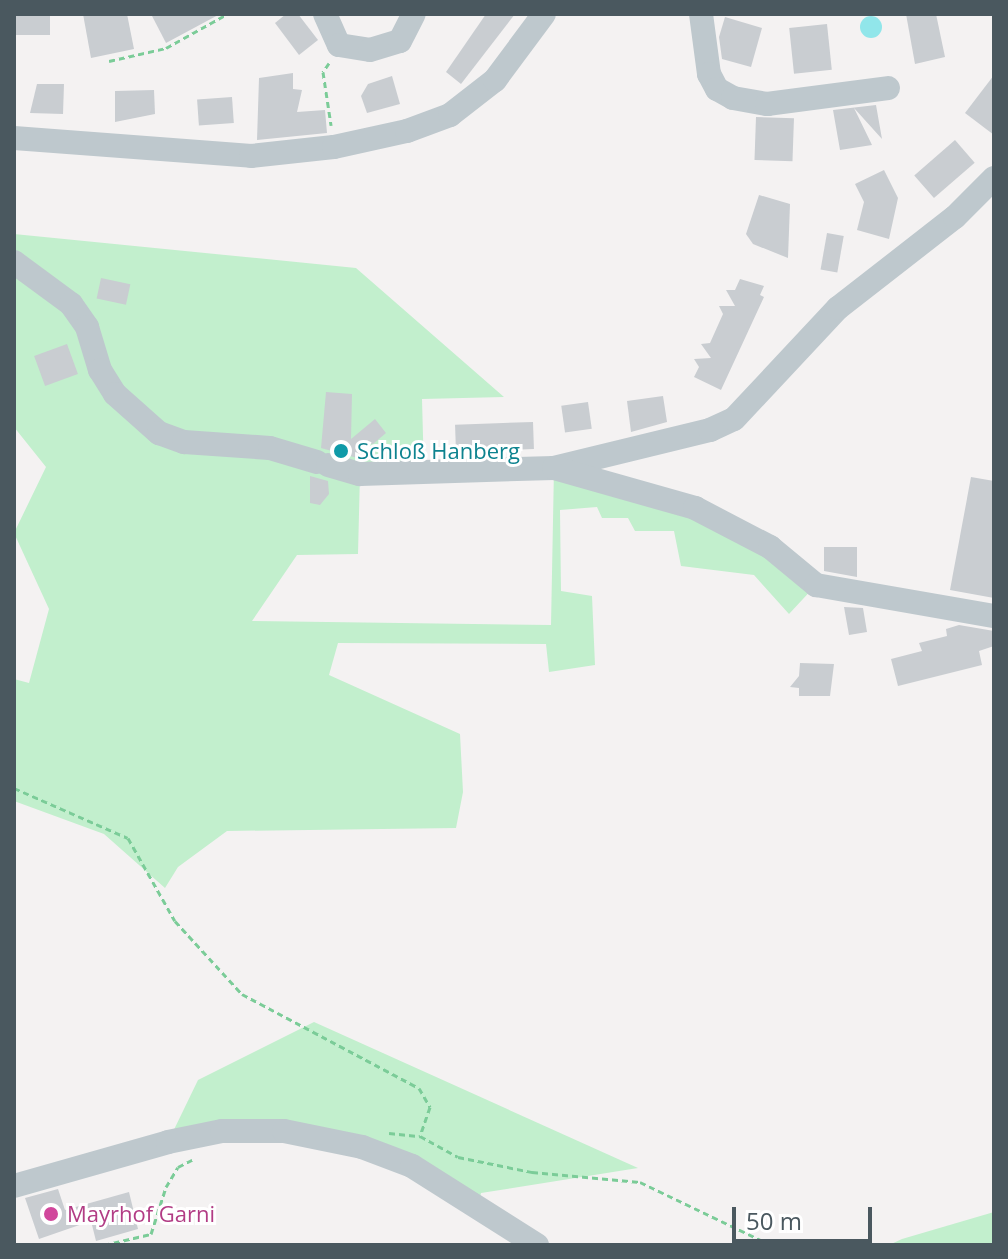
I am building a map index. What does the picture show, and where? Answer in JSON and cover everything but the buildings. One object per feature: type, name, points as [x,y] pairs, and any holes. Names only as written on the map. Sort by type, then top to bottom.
[{"type":"street","points":[[325,14],[339,45],[370,50],[400,41],[414,14]]},
{"type":"street","points":[[14,138],[251,156],[334,147],[407,131],[450,115],[495,80],[544,14]]},
{"type":"street","points":[[701,14],[709,74],[717,89],[733,98],[767,104],[888,88]]},
{"type":"street","points":[[14,262],[71,304],[87,327],[100,370],[115,394],[159,433],[184,442],[270,448],[360,474],[554,468],[710,430],[734,419],[838,308],[955,217],[994,178]]},
{"type":"street","points":[[554,468],[695,508],[770,547],[816,585],[994,616]]},
{"type":"street","points":[[14,1186],[222,1131],[284,1131],[362,1147],[412,1166],[537,1245]]},
{"type":"path","points":[[109,61],[166,48],[227,14]]},
{"type":"path","points":[[334,147],[323,72],[339,45]]},
{"type":"path","points":[[14,788],[128,838],[175,921],[242,994],[419,1088],[430,1107],[420,1136]]},
{"type":"path","points":[[362,1147],[376,1131],[420,1136],[458,1157],[532,1172],[640,1182],[771,1245]]},
{"type":"path","points":[[104,1245],[151,1234],[178,1167],[203,1154]]},
{"type":"green space","points":[[14,234],[356,268],[504,397],[422,399],[424,473],[360,474],[358,554],[297,555],[252,621],[551,625],[554,468],[653,493],[816,585],[789,614],[754,575],[681,566],[674,531],[635,531],[628,518],[602,518],[597,507],[560,510],[561,591],[592,596],[595,665],[549,672],[546,644],[338,643],[329,675],[460,734],[463,792],[456,828],[227,831],[178,867],[165,888],[104,834],[14,801],[14,679],[29,683],[49,609],[14,533],[46,467],[14,427]]},
{"type":"green space","points":[[314,1022],[638,1168],[481,1193],[478,1206],[320,1136],[168,1142],[198,1080]]},
{"type":"green space","points":[[994,1212],[994,1245],[889,1245],[902,1239]]},
{"type":"water","points":[[871,16],[879,19],[882,27],[879,35],[871,38],[863,35],[860,27],[863,19]]},
{"type":"place","name":"Schloß Hanberg","points":[[341,451]]},
{"type":"place","name":"Mayrhof Garni","points":[[51,1214]]}]
